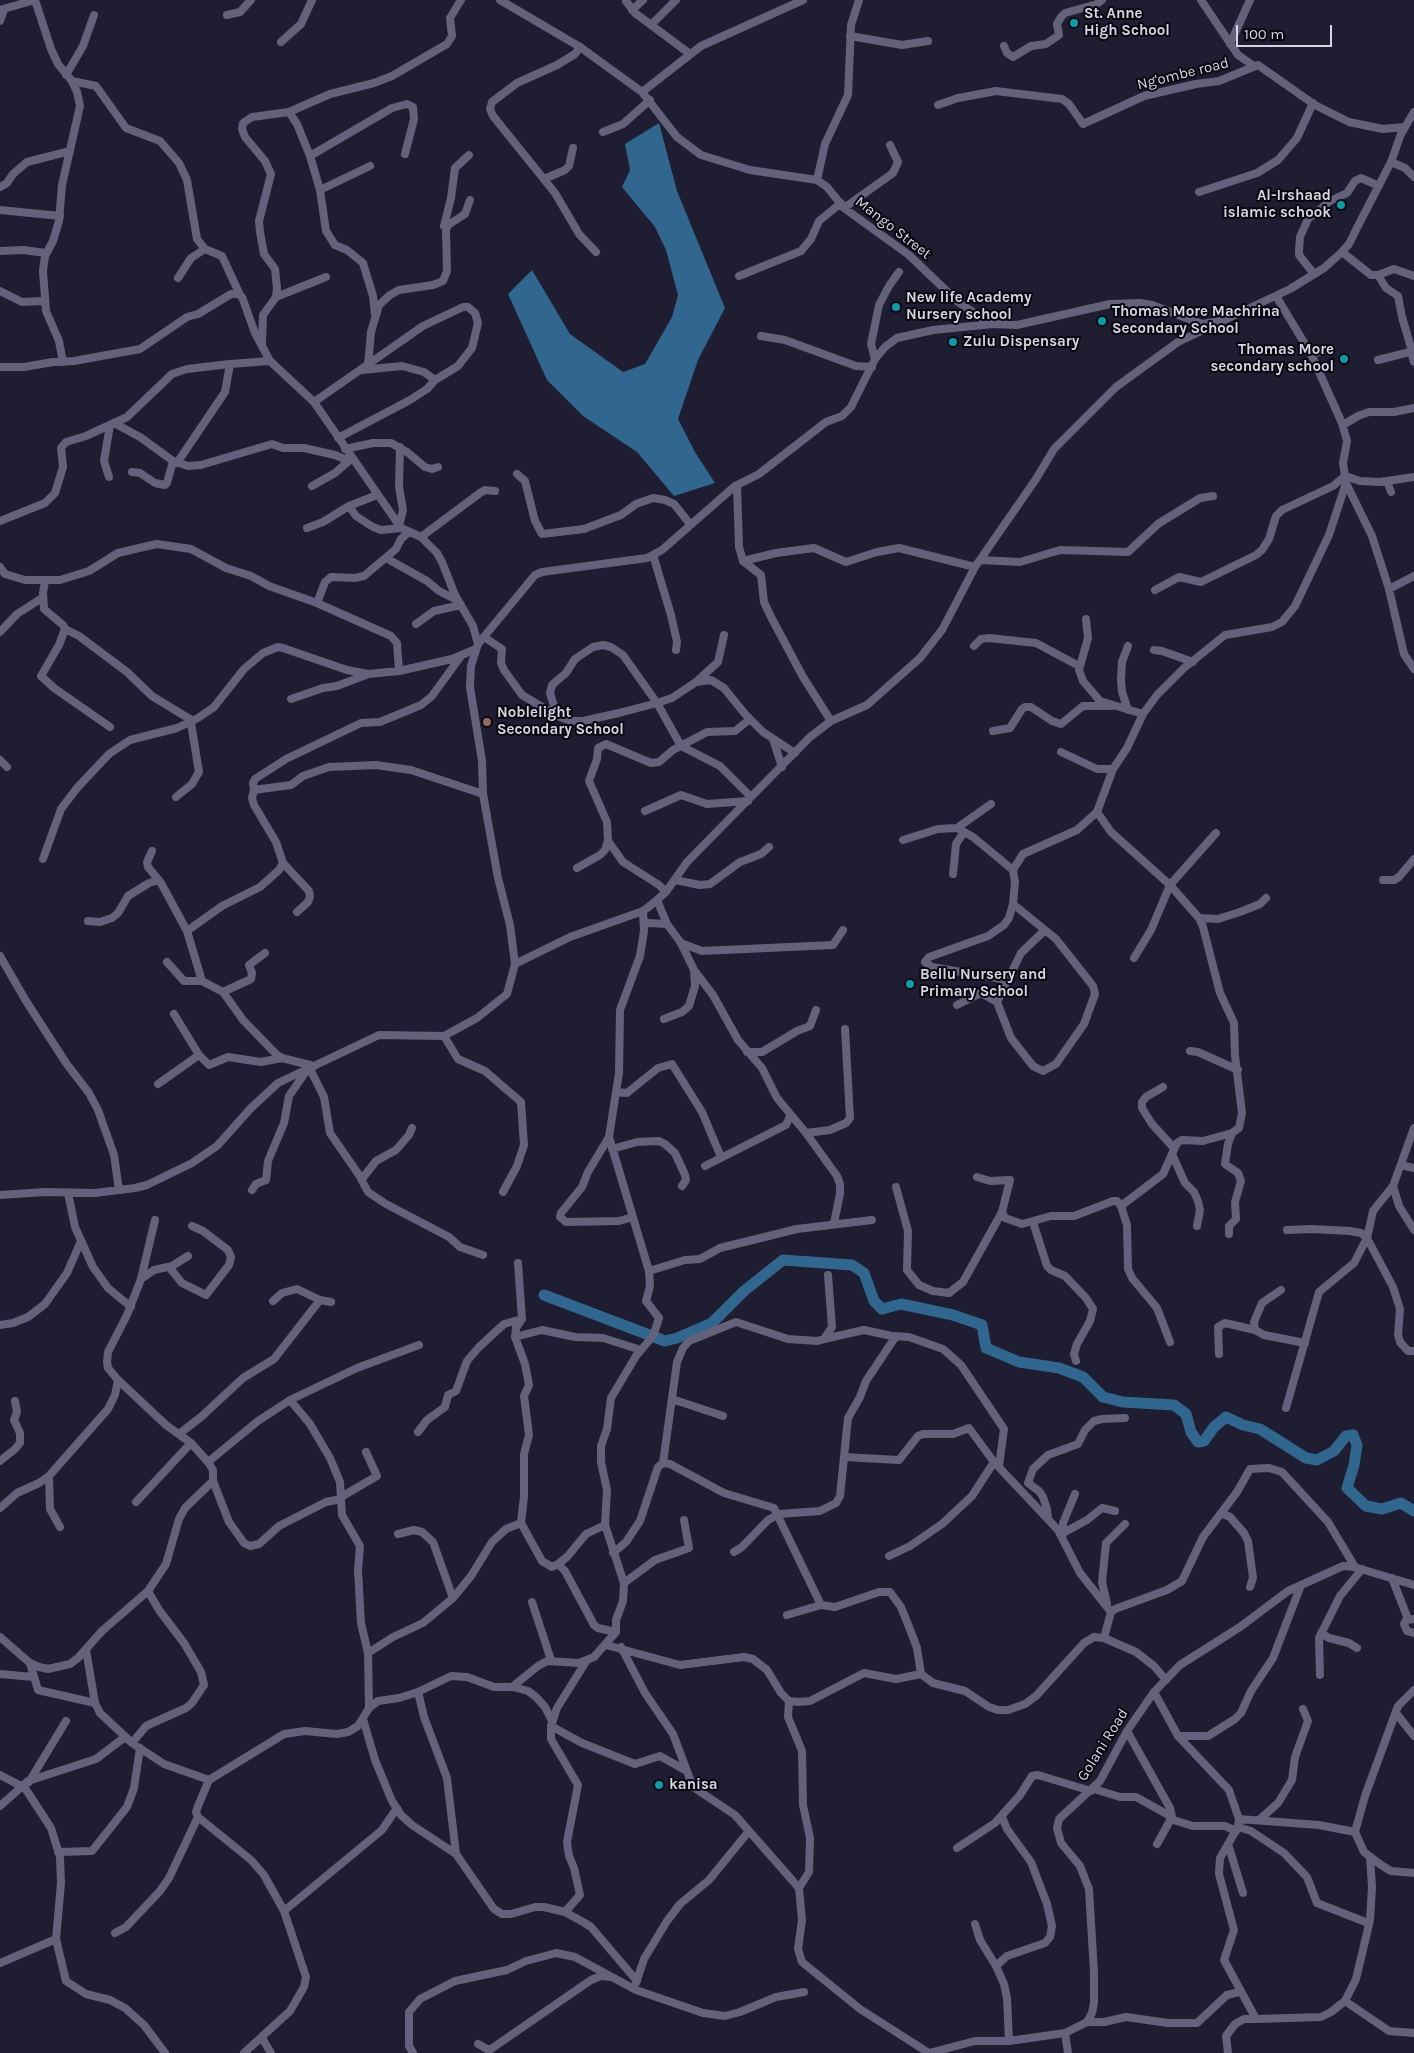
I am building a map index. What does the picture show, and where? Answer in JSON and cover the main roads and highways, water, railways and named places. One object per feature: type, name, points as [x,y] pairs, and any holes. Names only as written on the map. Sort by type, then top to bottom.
[{"type":"water","points":[[659,123],[677,191],[725,308],[698,360],[678,419],[695,452],[715,483],[674,496],[637,452],[583,416],[547,380],[508,294],[532,270],[570,334],[623,372],[645,364],[672,317],[678,295],[666,250],[655,227],[622,187],[630,170],[625,144]]},
{"type":"waterway","points":[[544,1295],[665,1341],[712,1323],[744,1291],[783,1260],[852,1265],[864,1273],[874,1301],[882,1309],[901,1304],[953,1315],[982,1325],[986,1348],[1019,1362],[1059,1368],[1083,1377],[1103,1397],[1123,1402],[1174,1405],[1186,1414],[1191,1432],[1198,1442],[1204,1441],[1214,1427],[1226,1417],[1243,1425],[1260,1429],[1306,1458],[1317,1460],[1334,1451],[1346,1436],[1353,1435],[1357,1445],[1354,1465],[1347,1488],[1366,1506],[1382,1509],[1401,1503],[1414,1511]]},
{"type":"place","name":"St. Anne High School","points":[[1074,23]]},
{"type":"place","name":"Al-Irshaad islamic schook","points":[[1341,205]]},
{"type":"place","name":"New life Academy Nursery school","points":[[896,307]]},
{"type":"place","name":"Thomas More Machrina Secondary School","points":[[1102,321]]},
{"type":"place","name":"Zulu Dispensary","points":[[953,342]]},
{"type":"place","name":"Thomas More secondary school","points":[[1344,359]]},
{"type":"place","name":"Noblelight Secondary School","points":[[487,722]]},
{"type":"place","name":"Bellu Nursery and Primary School","points":[[910,984]]},
{"type":"place","name":"kanisa","points":[[659,1785]]}]
